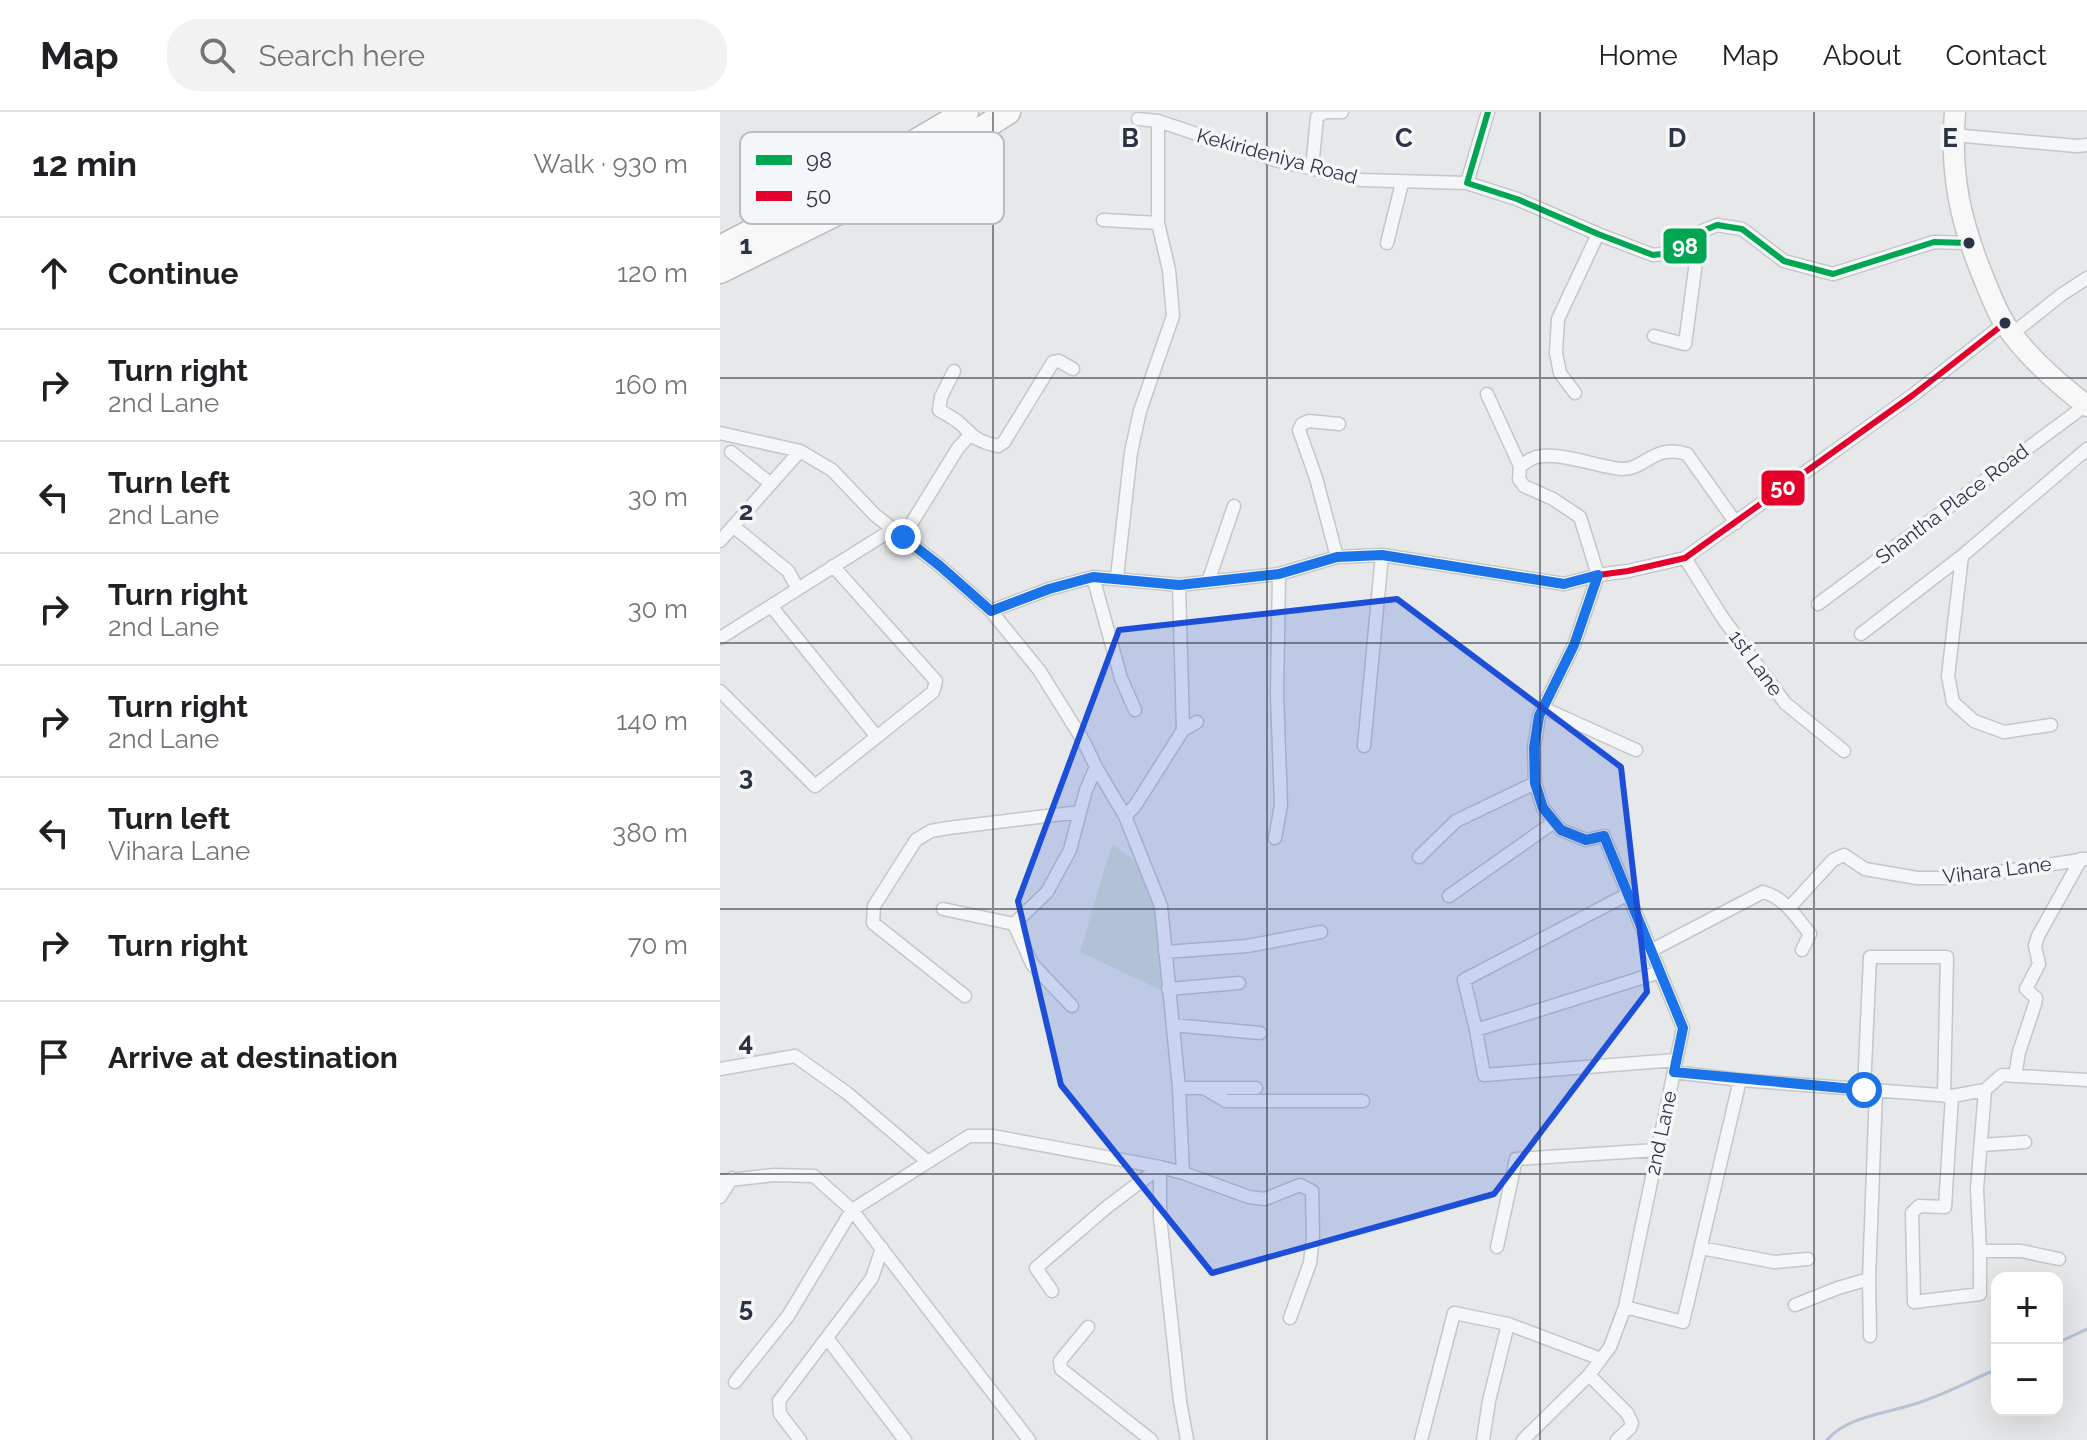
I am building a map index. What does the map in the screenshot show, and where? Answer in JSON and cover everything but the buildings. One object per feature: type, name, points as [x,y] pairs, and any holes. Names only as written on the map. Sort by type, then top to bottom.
[{"type":"highway","points":[[932,132],[966,112]]},
{"type":"highway","points":[[977,132],[1008,112]]},
{"type":"highway","points":[[720,248],[766,224]]},
{"type":"highway","points":[[720,271],[815,224]]},
{"type":"main road","points":[[1955,112],[1954,167],[1959,208],[1969,243],[1993,301],[2008,328],[2051,377],[2086,405]]},
{"type":"street","points":[[1312,168],[1317,117],[1325,112],[1342,112]]},
{"type":"street","points":[[1467,183],[1488,112]]},
{"type":"street","name":"Kekirideniya Road","points":[[1138,119],[1158,121],[1275,160],[1361,180],[1467,183],[1517,199],[1653,255],[1679,252],[1700,232],[1717,225],[1742,229],[1784,261],[1833,274],[1934,242],[1969,243]]},
{"type":"street","points":[[1117,577],[1131,452],[1140,411],[1173,316],[1169,270],[1158,223],[1158,121]]},
{"type":"street","points":[[1953,135],[2087,145]]},
{"type":"street","points":[[1387,243],[1402,183]]},
{"type":"street","points":[[1103,220],[1158,223]]},
{"type":"street","points":[[1654,336],[1685,344],[1700,232]]},
{"type":"street","points":[[1575,393],[1560,373],[1556,353],[1558,319],[1598,234]]},
{"type":"street","points":[[991,611],[1049,589],[1093,577],[1179,585],[1279,574],[1337,557],[1382,555],[1564,584],[1685,558],[2008,328],[2087,278]]},
{"type":"street","points":[[954,371],[941,397],[939,410],[957,421],[970,435],[998,446],[1004,442],[1053,362],[1059,361],[1073,369]]},
{"type":"street","points":[[1449,896],[1554,822],[1543,808],[1535,783],[1534,748],[1539,716],[1574,645],[1598,575],[1580,517],[1553,499],[1524,486],[1519,479],[1520,466],[1487,394]]},
{"type":"street","name":"Shantha Place Road","points":[[1818,604],[2086,405]]},
{"type":"street","points":[[1337,557],[1316,478],[1299,430],[1302,424],[1309,421],[1339,424]]},
{"type":"street","points":[[720,433],[800,451],[832,470],[875,515],[991,611],[1039,670],[1125,816],[1161,906],[1179,1088],[1183,1173]]},
{"type":"street","points":[[720,638],[833,566],[898,533],[970,435]]},
{"type":"street","points":[[1861,634],[1962,556],[2087,449]]},
{"type":"street","points":[[720,541],[800,451]]},
{"type":"street","points":[[1520,466],[1532,458],[1546,455],[1626,470],[1660,453],[1677,451],[1687,454],[1736,523]]},
{"type":"street","points":[[731,452],[771,484]]},
{"type":"street","points":[[1208,582],[1234,506]]},
{"type":"street","points":[[733,526],[788,571],[798,589]]},
{"type":"street","points":[[1364,746],[1382,555]]},
{"type":"street","points":[[1962,556],[1948,676],[1953,702],[1974,721],[2004,732],[2051,725]]},
{"type":"street","name":"1st Lane","points":[[1685,558],[1722,617],[1785,703],[1844,751]]},
{"type":"street","points":[[720,691],[815,786],[933,692],[936,681],[833,566]]},
{"type":"street","points":[[1275,838],[1281,805],[1277,694],[1279,574]]},
{"type":"street","points":[[1093,577],[1121,678],[1135,710]]},
{"type":"street","points":[[1179,585],[1183,730]]},
{"type":"street","points":[[771,606],[877,737]]},
{"type":"street","points":[[1543,708],[1636,750]]},
{"type":"street","points":[[1125,816],[1135,806],[1183,730],[1197,722]]},
{"type":"street","points":[[1014,924],[1047,892],[1070,850],[1086,790],[1096,767]]},
{"type":"street","points":[[1419,857],[1456,821],[1535,783]]},
{"type":"street","points":[[965,996],[873,923],[874,906],[916,840],[931,831],[1080,812]]},
{"type":"street","name":"2nd Lane","points":[[1523,1440],[1589,1375],[1610,1347],[1625,1307],[1683,1028],[1604,836],[1586,840],[1561,830],[1554,822]]},
{"type":"street","name":"Vihara Lane","points":[[1789,908],[1833,860],[1844,855],[1865,869],[1917,878],[1958,878],[2084,859]]},
{"type":"street","points":[[2015,1076],[2036,998],[2026,989],[2039,964],[2035,946],[2038,936],[2084,859]]},
{"type":"street","points":[[1652,950],[1763,892],[1773,895],[1789,908],[1810,934],[1802,950]]},
{"type":"street","points":[[1628,894],[1464,980],[1484,1075],[1675,1066],[1740,1080],[1948,1096],[1985,1090],[2002,1075],[2087,1080]]},
{"type":"street","points":[[943,909],[1014,924]]},
{"type":"street","points":[[1014,924],[1032,964],[1072,1006]]},
{"type":"street","points":[[1165,952],[1247,946],[1321,932]]},
{"type":"street","points":[[1870,1336],[1870,957],[1947,957],[1945,1207],[1919,1206],[1912,1213],[1914,1302],[1980,1294],[1977,1189],[1985,1090]]},
{"type":"street","points":[[1476,1030],[1660,972]]},
{"type":"street","points":[[1168,989],[1239,983]]},
{"type":"street","points":[[1173,1025],[1260,1033]]},
{"type":"street","points":[[720,1069],[795,1056],[847,1093],[928,1162]]},
{"type":"street","points":[[1625,1307],[1683,1322],[1740,1080]]},
{"type":"street","points":[[1179,1088],[1256,1088]]},
{"type":"street","points":[[1204,1088],[1226,1101],[1363,1101]]},
{"type":"street","points":[[735,1382],[788,1316],[852,1210],[969,1136],[993,1136],[1160,1167],[1249,1197],[1265,1199],[1300,1185],[1312,1191],[1310,1263],[1290,1318]]},
{"type":"street","points":[[1982,1145],[2025,1142]]},
{"type":"street","points":[[1497,1247],[1516,1159],[1657,1150]]},
{"type":"street","points":[[1052,1291],[1036,1268],[1107,1207],[1160,1167]]},
{"type":"street","points":[[1160,1167],[1160,1217],[1187,1440]]},
{"type":"street","points":[[720,1197],[726,1180],[774,1175],[814,1176],[852,1210],[1029,1440]]},
{"type":"street","points":[[800,1440],[780,1414],[779,1401],[872,1278],[882,1248]]},
{"type":"street","points":[[1701,1248],[1774,1262],[1808,1259]]},
{"type":"street","points":[[1980,1251],[2021,1251],[2059,1259]]},
{"type":"street","points":[[1795,1305],[1869,1279]]},
{"type":"street","points":[[1421,1440],[1454,1313],[1508,1324],[1601,1359]]},
{"type":"street","points":[[1483,1440],[1508,1324]]},
{"type":"street","points":[[1088,1327],[1060,1361],[1061,1369],[1151,1440]]},
{"type":"street","points":[[827,1338],[905,1440]]},
{"type":"street","points":[[1589,1375],[1627,1413],[1632,1423],[1617,1440]]},
{"type":"highlighted area","points":[[1397,599],[1621,767],[1647,992],[1494,1194],[1212,1273],[1061,1085],[1018,901],[1119,630]]},
{"type":"shaded area","points":[[1112,844],[1143,867],[1156,908],[1165,992],[1080,952]]},
{"type":"waterway","points":[[2063,1340],[2087,1329]]},
{"type":"waterway","points":[[1827,1440],[1855,1421],[1933,1398],[1991,1372]]},
{"type":"transit line","name":"98","points":[[1488,112],[1467,183],[1517,199],[1653,255],[1679,252],[1700,232],[1717,225],[1742,229],[1784,261],[1833,274],[1934,242],[1969,243]]},
{"type":"transit line","name":"50","points":[[991,611],[1049,589],[1093,577],[1179,585],[1279,574],[1337,557],[1382,555],[1564,584],[1685,558],[1913,395],[2005,323]]},
{"type":"route","points":[[903,537],[991,611],[1049,589],[1093,577],[1179,585],[1279,574],[1337,557],[1382,555],[1564,584],[1598,575],[1574,645],[1539,716],[1534,748],[1535,783],[1543,808],[1561,830],[1586,840],[1604,836],[1683,1028],[1674,1072],[1864,1090]]}]
